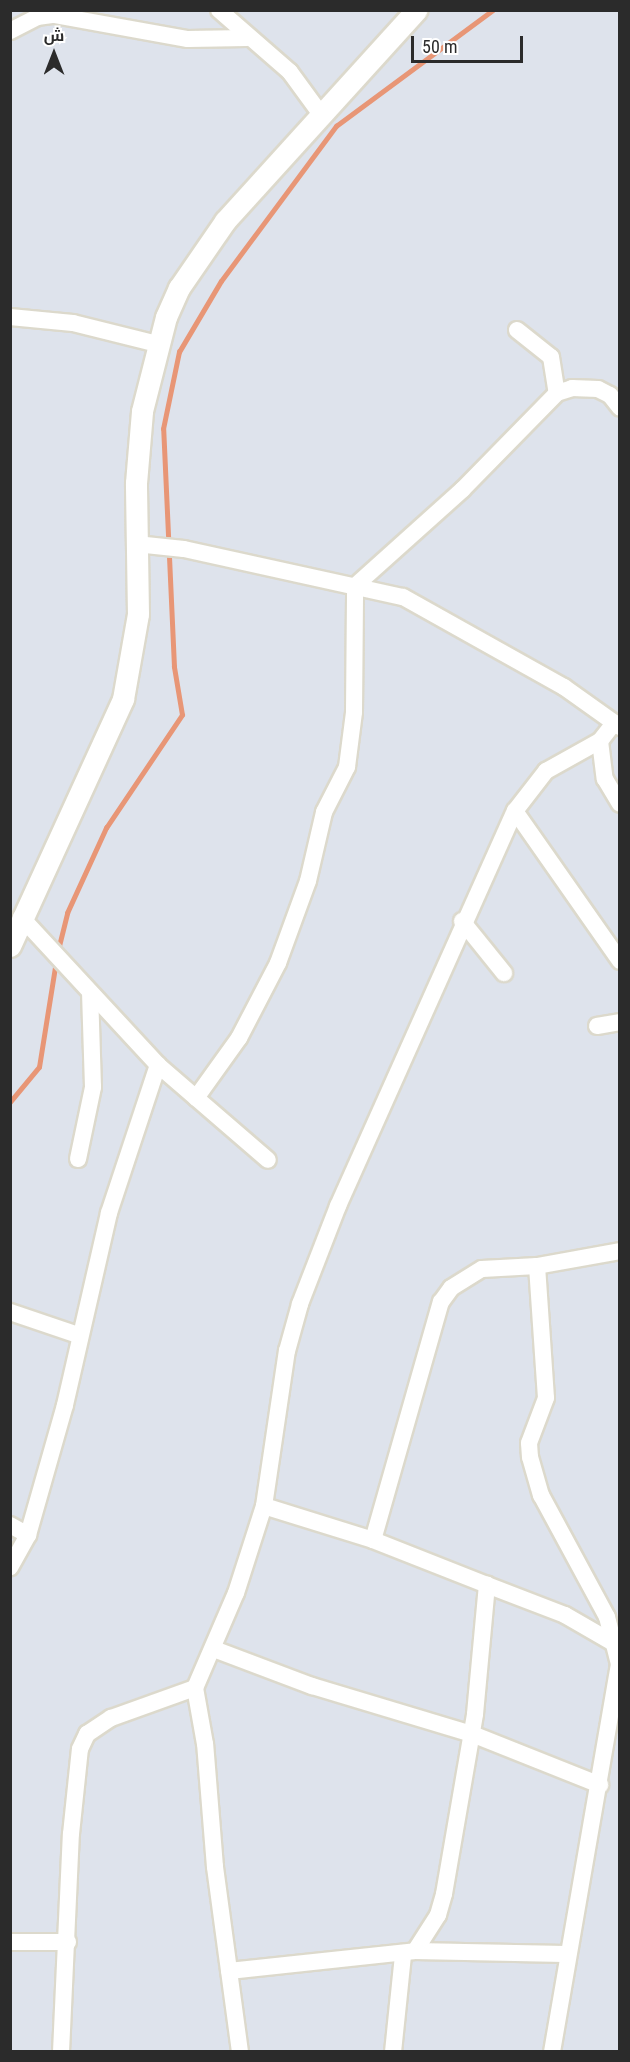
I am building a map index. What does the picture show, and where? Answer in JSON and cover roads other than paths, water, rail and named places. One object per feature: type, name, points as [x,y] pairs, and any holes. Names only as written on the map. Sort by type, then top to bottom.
[{"type":"street","points":[[219,10],[247,38],[290,72],[320,113]]},
{"type":"street","points":[[10,946],[21,917],[96,766],[123,699],[138,614],[136,544],[140,432],[157,344],[179,288],[201,253],[320,113],[416,10]]},
{"type":"street","points":[[10,31],[37,17],[54,15],[188,39],[247,38]]},
{"type":"street","points":[[10,317],[73,323],[157,344]]},
{"type":"street","points":[[517,330],[551,357],[557,393]]},
{"type":"street","points":[[196,1098],[244,1030],[278,963],[308,881],[324,812],[347,767],[354,712],[355,586],[462,490],[557,393],[572,388],[598,389],[610,394],[620,408]]},
{"type":"street","points":[[136,544],[184,549],[355,586],[425,607],[564,687],[617,725],[600,741],[546,771],[514,811],[462,921],[300,1304],[287,1351],[264,1506],[214,1648],[195,1688],[205,1744],[240,2052]]},
{"type":"street","points":[[600,741],[605,779],[620,804]]},
{"type":"street","points":[[514,811],[620,961]]},
{"type":"street","points":[[21,917],[60,963],[158,1065],[268,1160]]},
{"type":"street","points":[[462,921],[504,973]]},
{"type":"street","points":[[78,1159],[93,1088],[90,993]]},
{"type":"street","points":[[597,1026],[620,1022]]},
{"type":"street","points":[[10,1568],[28,1535],[64,1405],[78,1335],[109,1213],[158,1065]]},
{"type":"street","points":[[373,1540],[441,1302],[451,1288],[482,1269],[537,1266],[620,1251]]},
{"type":"street","points":[[537,1266],[546,1398],[529,1443],[530,1457],[541,1495],[597,1595],[617,1645],[619,1664],[582,1888],[565,1954],[552,2052]]},
{"type":"street","points":[[10,1312],[78,1335]]},
{"type":"street","points":[[264,1506],[373,1540],[565,1615],[617,1645]]},
{"type":"street","points":[[10,1524],[28,1535]]},
{"type":"street","points":[[393,2052],[409,1953],[438,1915],[444,1894],[472,1734],[487,1585]]},
{"type":"street","points":[[214,1648],[312,1686],[472,1734],[600,1785]]},
{"type":"street","points":[[61,2052],[76,1770],[87,1734],[141,1704],[195,1688]]},
{"type":"street","points":[[10,1942],[68,1942]]},
{"type":"street","points":[[229,1971],[409,1953],[565,1954]]},
{"type":"waterway","points":[[58,950],[67,913],[106,828],[182,715],[174,667],[163,429],[179,352],[221,281],[336,126],[493,10]]},
{"type":"waterway","points":[[10,1102],[39,1067],[56,961]]}]
